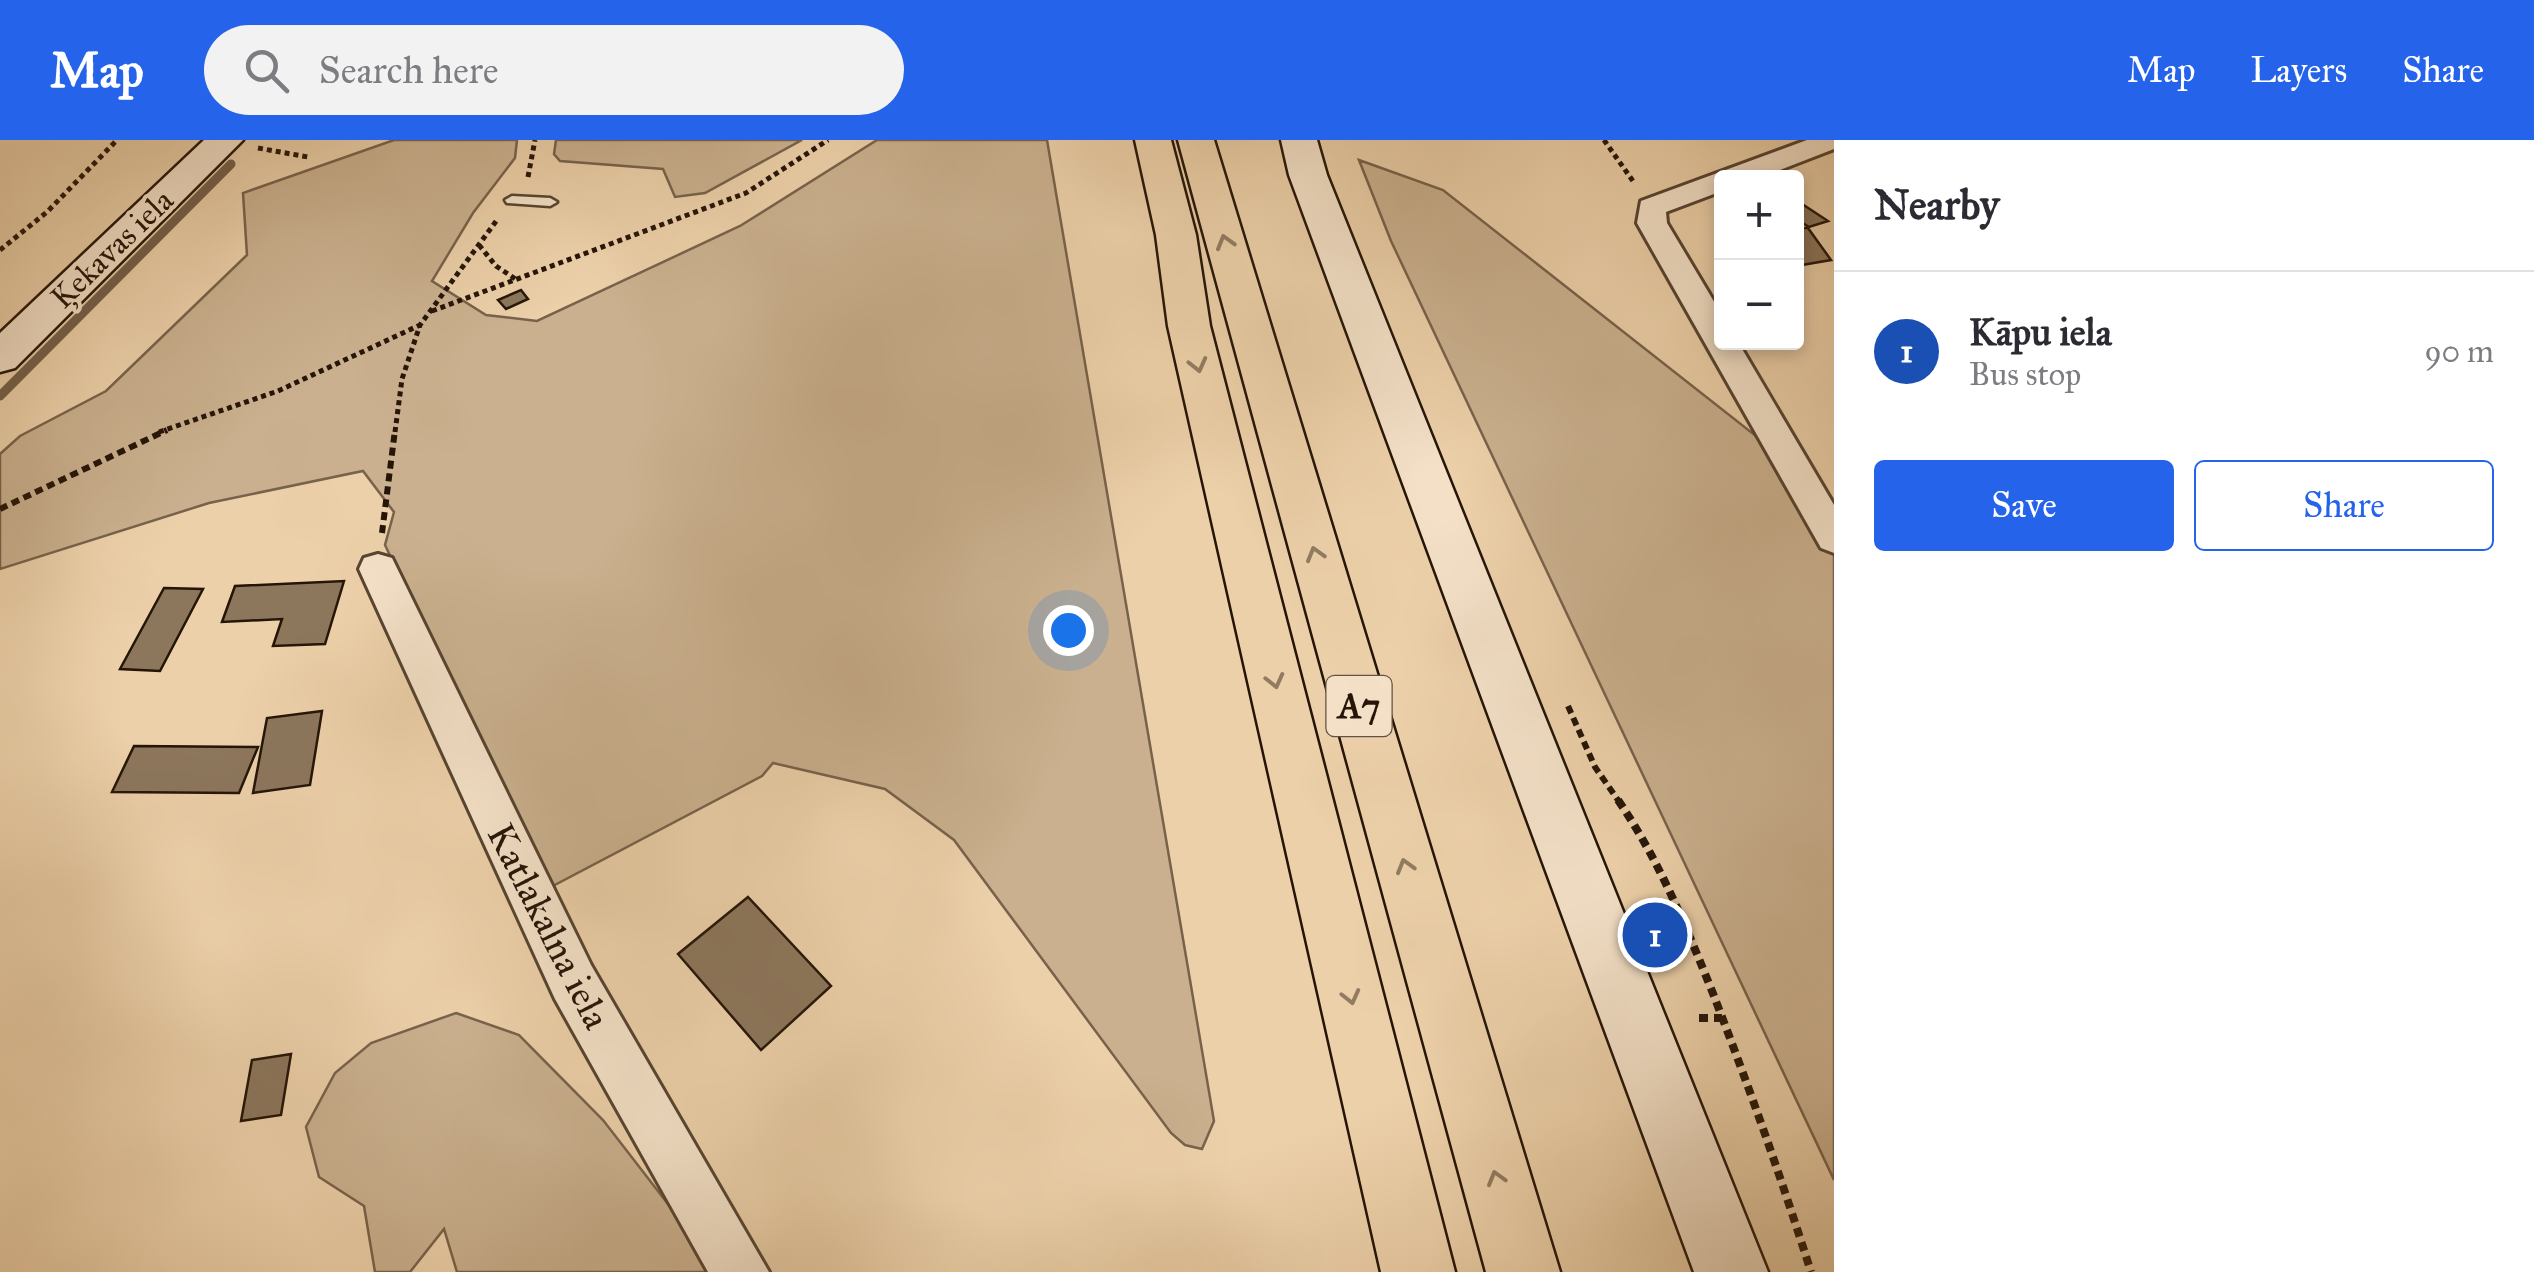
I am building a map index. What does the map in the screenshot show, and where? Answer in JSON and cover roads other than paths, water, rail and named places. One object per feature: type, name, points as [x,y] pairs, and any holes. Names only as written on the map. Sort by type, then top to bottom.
[{"type":"highway","points":[[1117,140],[1146,204],[1176,235]]},
{"type":"highway","name":"A7","points":[[1152,140],[1176,235],[1188,326],[1418,1272]]},
{"type":"highway","name":"A7","points":[[1196,140],[1523,1272]]},
{"type":"main road","points":[[1299,140],[1308,175],[1731,1272]]},
{"type":"main road","name":"Ķekavas iela","points":[[0,358],[224,141]]},
{"type":"street","points":[[1752,170],[1832,140]]},
{"type":"street","points":[[1714,184],[1651,207],[1658,240],[1834,538]]},
{"type":"street","name":"Katlakalna iela","points":[[378,570],[572,982],[740,1272]]},
{"type":"lane","points":[[512,200],[550,202]]},
{"type":"waterway","points":[[0,396],[231,164]]},
{"type":"place","name":"Kāpu iela","points":[[1655,935]]}]
